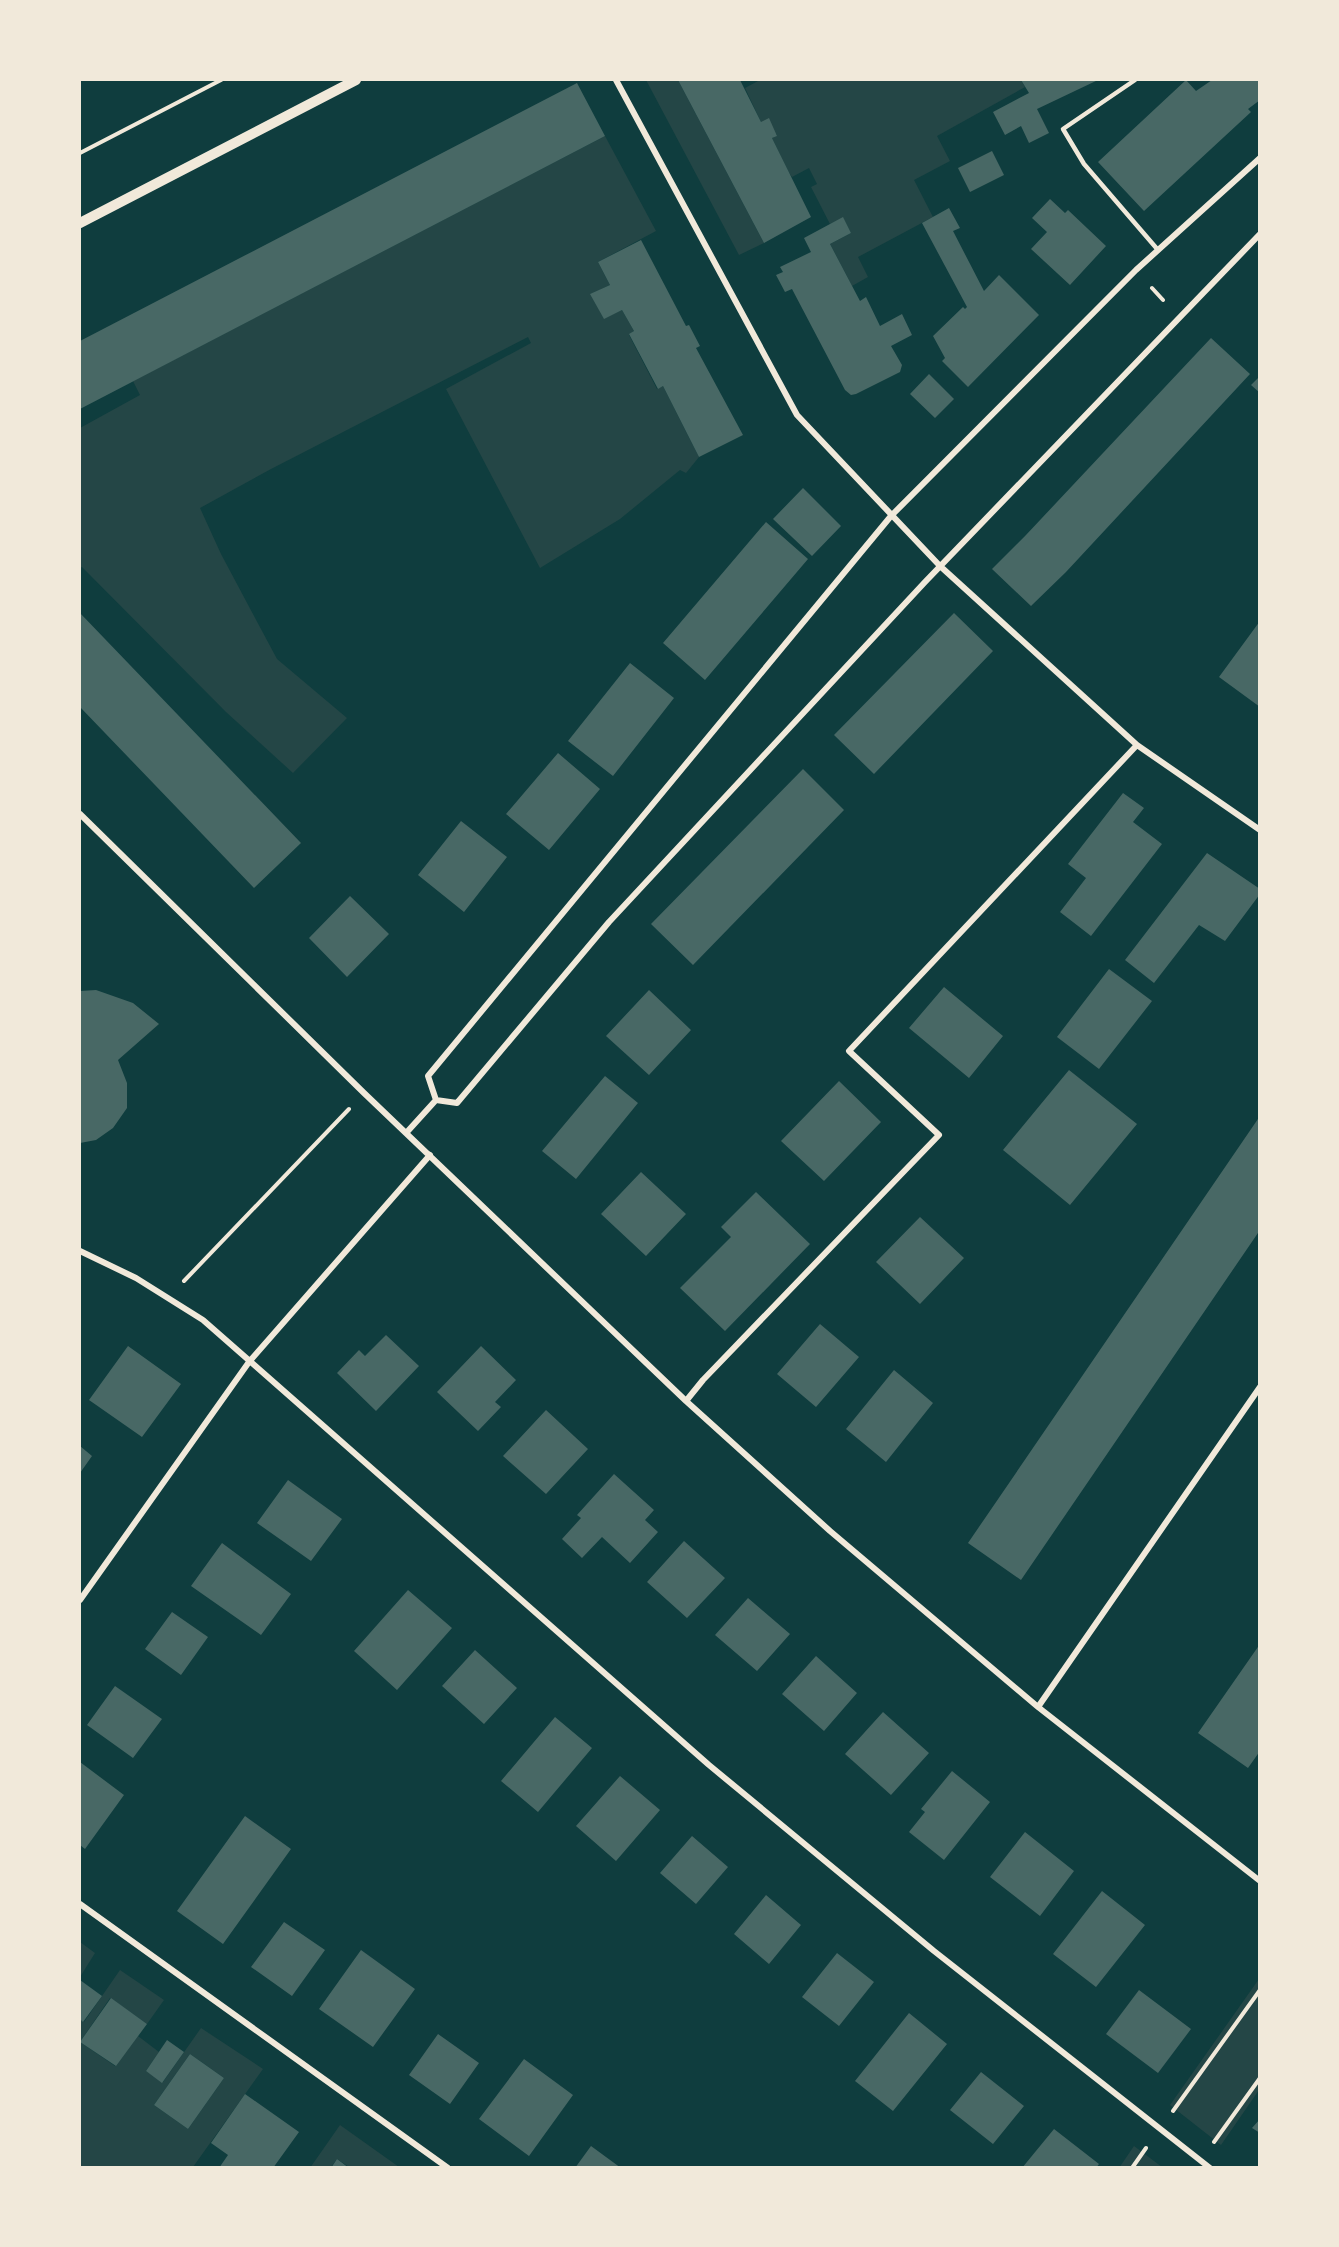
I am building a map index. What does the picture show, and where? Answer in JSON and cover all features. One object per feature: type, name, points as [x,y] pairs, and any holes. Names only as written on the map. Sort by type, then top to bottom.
[{"type":"street","points":[[80,223],[356,80]]},
{"type":"street","points":[[616,80],[797,415],[940,566],[1137,745],[1260,830]]},
{"type":"street","points":[[436,1100],[428,1076],[891,516],[1136,270],[1260,158]]},
{"type":"street","points":[[436,1100],[457,1103],[609,922],[940,566],[1260,234]]},
{"type":"street","points":[[686,1401],[703,1380],[939,1135],[849,1051],[1137,745]]},
{"type":"street","points":[[80,814],[686,1401],[830,1531],[1038,1707],[1260,1881]]},
{"type":"street","points":[[407,1132],[436,1100]]},
{"type":"street","points":[[80,1600],[249,1362],[430,1155]]},
{"type":"street","points":[[80,1251],[136,1278],[203,1320],[709,1765],[934,1951],[1210,2168]]},
{"type":"street","points":[[1038,1707],[1260,1387]]},
{"type":"street","points":[[80,1904],[448,2168]]},
{"type":"lane","points":[[1135,80],[1063,129],[1084,164],[1158,250]]},
{"type":"path","points":[[80,153],[221,80]]},
{"type":"path","points":[[1136,270],[1179,319]]},
{"type":"path","points":[[168,1297],[350,1108]]},
{"type":"path","points":[[1168,2117],[1260,1990]]},
{"type":"path","points":[[1209,2150],[1260,2078]]},
{"type":"path","points":[[1132,2168],[1149,2144]]},
{"type":"shaded area","points":[[646,80],[678,80],[764,243],[739,255]]},
{"type":"shaded area","points":[[760,80],[1021,80],[1025,87],[937,136],[950,161],[914,180],[933,217],[858,257],[868,277],[852,286],[830,244],[851,233],[843,218],[830,224],[811,187],[817,184],[809,168],[792,177],[789,173],[772,138],[777,135],[761,122],[745,88]]},
{"type":"shaded area","points":[[605,136],[656,231],[598,262],[610,285],[591,294],[604,318],[622,310],[634,331],[629,335],[657,389],[663,386],[699,457],[686,473],[680,470],[620,519],[540,568],[446,389],[531,343],[528,337],[200,508],[221,554],[277,659],[347,718],[293,773],[226,712],[82,567],[80,568],[80,428],[140,395],[133,381]]},
{"type":"shaded area","points":[[80,1942],[95,1953],[80,1977]]},
{"type":"shaded area","points":[[120,1970],[164,2000],[147,2024],[110,1998],[80,2042],[80,2019],[84,2022]]},
{"type":"shaded area","points":[[1259,1979],[1259,2090],[1221,2145],[1170,2105]]},
{"type":"shaded area","points":[[201,2028],[263,2069],[193,2167],[80,2167],[80,2042],[115,2066],[138,2036],[159,2052],[146,2071],[163,2082]],"holes":[[[190,2054],[224,2078],[188,2129],[154,2105]]]},
{"type":"shaded area","points":[[340,2125],[399,2167],[349,2167],[337,2159],[331,2167],[310,2168]]},
{"type":"shaded area","points":[[1134,2146],[1162,2167],[1119,2168]]},
{"type":"building","points":[[678,80],[740,80],[761,122],[769,118],[777,136],[772,138],[811,217],[764,243]]},
{"type":"building","points":[[1021,80],[1098,80],[1037,109],[1049,133],[1029,143],[1021,126],[1005,135],[993,112],[1029,93]]},
{"type":"building","points":[[1186,80],[1196,91],[1212,80],[1260,80],[1260,100],[1248,109],[1251,112],[1144,211],[1098,162]]},
{"type":"building","points":[[577,83],[605,136],[80,409],[80,341]]},
{"type":"building","points":[[992,151],[1004,175],[970,192],[958,168]]},
{"type":"building","points":[[1050,199],[1065,213],[1068,210],[1106,246],[1070,285],[1031,249],[1047,232],[1032,218]]},
{"type":"building","points":[[949,208],[960,228],[953,231],[984,291],[999,275],[1039,315],[968,387],[942,361],[945,358],[933,336],[963,307],[965,309],[967,307],[922,223]]},
{"type":"building","points":[[843,217],[851,233],[830,244],[860,301],[866,297],[880,326],[902,314],[912,335],[891,346],[902,365],[900,372],[851,395],[845,390],[792,289],[785,292],[776,275],[783,272],[780,267],[811,252],[804,238]]},
{"type":"building","points":[[641,240],[686,326],[689,325],[700,346],[696,348],[743,435],[699,457],[663,386],[658,389],[629,334],[634,331],[622,310],[604,319],[590,294],[610,285],[598,262]]},
{"type":"building","points":[[1211,338],[1250,374],[1066,572],[1031,606],[992,569]]},
{"type":"building","points":[[929,374],[954,399],[935,418],[910,394]]},
{"type":"building","points":[[1260,376],[1260,393],[1251,385]]},
{"type":"building","points":[[803,488],[841,526],[812,556],[773,519]]},
{"type":"building","points":[[766,522],[808,559],[705,680],[663,643]]},
{"type":"building","points":[[80,613],[301,843],[254,888],[80,707]]},
{"type":"building","points":[[954,613],[993,651],[874,774],[834,735]]},
{"type":"building","points":[[1260,621],[1260,707],[1219,677]]},
{"type":"building","points":[[630,663],[674,698],[613,776],[568,741]]},
{"type":"building","points":[[558,753],[600,789],[549,850],[506,814]]},
{"type":"building","points":[[803,769],[844,810],[693,965],[651,924]]},
{"type":"building","points":[[1123,793],[1144,808],[1133,822],[1162,844],[1091,936],[1060,912],[1086,878],[1068,864]]},
{"type":"building","points":[[461,821],[507,857],[464,912],[418,875]]},
{"type":"building","points":[[1207,853],[1260,889],[1260,894],[1225,941],[1199,925],[1154,983],[1125,960]]},
{"type":"building","points":[[350,896],[389,934],[347,977],[309,938]]},
{"type":"building","points":[[1109,969],[1152,1001],[1099,1069],[1057,1037]]},
{"type":"building","points":[[944,987],[1003,1036],[969,1078],[909,1028]]},
{"type":"building","points":[[96,990],[133,1003],[159,1024],[118,1060],[127,1083],[127,1108],[113,1128],[96,1140],[80,1143],[80,991]]},
{"type":"building","points":[[649,990],[691,1030],[649,1075],[606,1036]]},
{"type":"building","points":[[1069,1070],[1137,1124],[1070,1205],[1003,1150]]},
{"type":"building","points":[[605,1076],[638,1103],[576,1179],[542,1151]]},
{"type":"building","points":[[839,1081],[881,1122],[824,1181],[781,1141]]},
{"type":"building","points":[[1260,1116],[1260,1230],[1021,1580],[968,1543]]},
{"type":"building","points":[[641,1172],[686,1214],[646,1256],[601,1214]]},
{"type":"building","points":[[756,1192],[810,1244],[725,1331],[680,1288],[731,1237],[721,1227]]},
{"type":"building","points":[[920,1217],[964,1258],[920,1304],[876,1262]]},
{"type":"building","points":[[820,1324],[859,1357],[816,1407],[777,1374]]},
{"type":"building","points":[[386,1335],[419,1366],[376,1411],[337,1373],[359,1350],[365,1356]]},
{"type":"building","points":[[128,1346],[181,1384],[142,1437],[89,1400]]},
{"type":"building","points":[[481,1346],[516,1380],[495,1402],[501,1407],[478,1431],[437,1392]]},
{"type":"building","points":[[894,1370],[933,1403],[886,1462],[846,1429]]},
{"type":"building","points":[[546,1410],[588,1449],[546,1494],[503,1456]]},
{"type":"building","points":[[80,1446],[92,1456],[80,1473]]},
{"type":"building","points":[[614,1474],[654,1510],[645,1520],[658,1532],[630,1563],[602,1537],[582,1558],[562,1539],[581,1518],[577,1515]]},
{"type":"building","points":[[288,1480],[342,1519],[311,1561],[257,1523]]},
{"type":"building","points":[[684,1541],[725,1578],[687,1618],[647,1582]]},
{"type":"building","points":[[222,1543],[291,1594],[261,1635],[191,1586]]},
{"type":"building","points":[[408,1590],[452,1628],[397,1690],[354,1651]]},
{"type":"building","points":[[748,1598],[790,1634],[757,1671],[715,1635]]},
{"type":"building","points":[[172,1612],[208,1637],[181,1675],[145,1649]]},
{"type":"building","points":[[1260,1644],[1260,1751],[1248,1768],[1198,1733]]},
{"type":"building","points":[[475,1650],[517,1688],[484,1724],[442,1686]]},
{"type":"building","points":[[816,1656],[857,1693],[824,1731],[782,1694]]},
{"type":"building","points":[[115,1686],[162,1719],[133,1758],[87,1725]]},
{"type":"building","points":[[883,1712],[929,1753],[891,1795],[845,1754]]},
{"type":"building","points":[[555,1717],[592,1748],[538,1812],[501,1781]]},
{"type":"building","points":[[80,1762],[124,1795],[85,1849],[80,1845]]},
{"type":"building","points":[[952,1771],[990,1802],[944,1860],[909,1832],[925,1812],[921,1809]]},
{"type":"building","points":[[620,1776],[660,1810],[616,1861],[576,1826]]},
{"type":"building","points":[[245,1816],[291,1849],[223,1944],[177,1911]]},
{"type":"building","points":[[1025,1832],[1074,1871],[1040,1916],[990,1877]]},
{"type":"building","points":[[692,1836],[728,1867],[696,1904],[660,1873]]},
{"type":"building","points":[[1102,1891],[1145,1925],[1096,1987],[1053,1954]]},
{"type":"building","points":[[766,1895],[801,1925],[769,1964],[734,1934]]},
{"type":"building","points":[[284,1922],[325,1950],[292,1996],[251,1967]]},
{"type":"building","points":[[361,1950],[415,1989],[373,2047],[319,2009]]},
{"type":"building","points":[[837,1953],[874,1982],[839,2026],[802,1997]]},
{"type":"building","points":[[80,1980],[102,1996],[83,2022],[80,2019]]},
{"type":"building","points":[[1139,1990],[1191,2029],[1158,2073],[1106,2034]]},
{"type":"building","points":[[111,1998],[147,2024],[116,2066],[80,2042]]},
{"type":"building","points":[[909,2013],[947,2044],[893,2111],[855,2081]]},
{"type":"building","points":[[438,2034],[479,2063],[450,2104],[409,2075]]},
{"type":"building","points":[[167,2040],[184,2052],[162,2083],[146,2071]]},
{"type":"building","points":[[190,2054],[224,2078],[188,2129],[154,2105]]},
{"type":"building","points":[[524,2059],[573,2095],[529,2156],[479,2119]]},
{"type":"building","points":[[981,2072],[1024,2106],[993,2144],[950,2110]]},
{"type":"building","points":[[245,2094],[299,2132],[273,2168],[219,2168],[228,2155],[211,2143]]},
{"type":"building","points":[[1260,2119],[1260,2133],[1252,2128]]},
{"type":"building","points":[[1054,2129],[1099,2164],[1096,2168],[1022,2168]]},
{"type":"building","points":[[591,2146],[621,2168],[575,2168]]},
{"type":"building","points":[[337,2159],[349,2168],[331,2168]]}]
